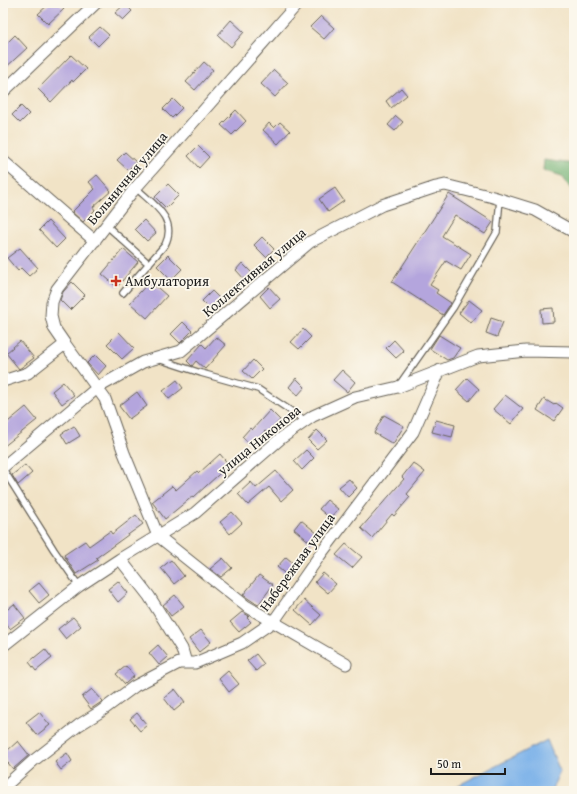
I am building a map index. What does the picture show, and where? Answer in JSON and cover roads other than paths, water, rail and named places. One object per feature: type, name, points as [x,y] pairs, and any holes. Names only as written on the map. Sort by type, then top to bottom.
[{"type":"street","points":[[3,92],[96,3]]},
{"type":"street","name":"Больничная улица","points":[[158,536],[104,399],[54,328],[51,316],[52,302],[57,289],[136,188],[298,3]]},
{"type":"street","points":[[3,161],[95,241]]},
{"type":"street","name":"Коллективная улица","points":[[3,468],[97,388],[143,362],[181,351],[206,332],[310,242],[382,205],[445,185],[500,199],[535,210],[574,232]]},
{"type":"street","points":[[3,381],[28,373],[64,344]]},
{"type":"street","name":"улица Никонова","points":[[3,646],[79,586],[195,513],[280,439],[313,416],[355,397],[398,387],[478,356],[526,351],[574,352]]},
{"type":"street","name":"Набережная улица","points":[[3,788],[33,761],[78,725],[100,712],[135,686],[179,663],[195,663],[242,643],[274,621],[320,555],[413,432],[440,370]]},
{"type":"street","points":[[158,536],[246,606],[346,664]]},
{"type":"street","points":[[120,559],[149,596],[182,648],[186,663]]},
{"type":"lane","points":[[123,293],[165,245],[169,238],[168,222],[165,215],[136,188]]},
{"type":"lane","points":[[398,387],[453,308],[497,232],[500,199]]},
{"type":"lane","points":[[106,225],[149,264]]},
{"type":"lane","points":[[156,358],[258,390],[306,421]]},
{"type":"lane","points":[[3,468],[54,550],[79,586]]},
{"type":"water","points":[[547,740],[560,771],[551,791],[447,791]]},
{"type":"place","name":"Амбулатория","points":[[116,281]]}]
